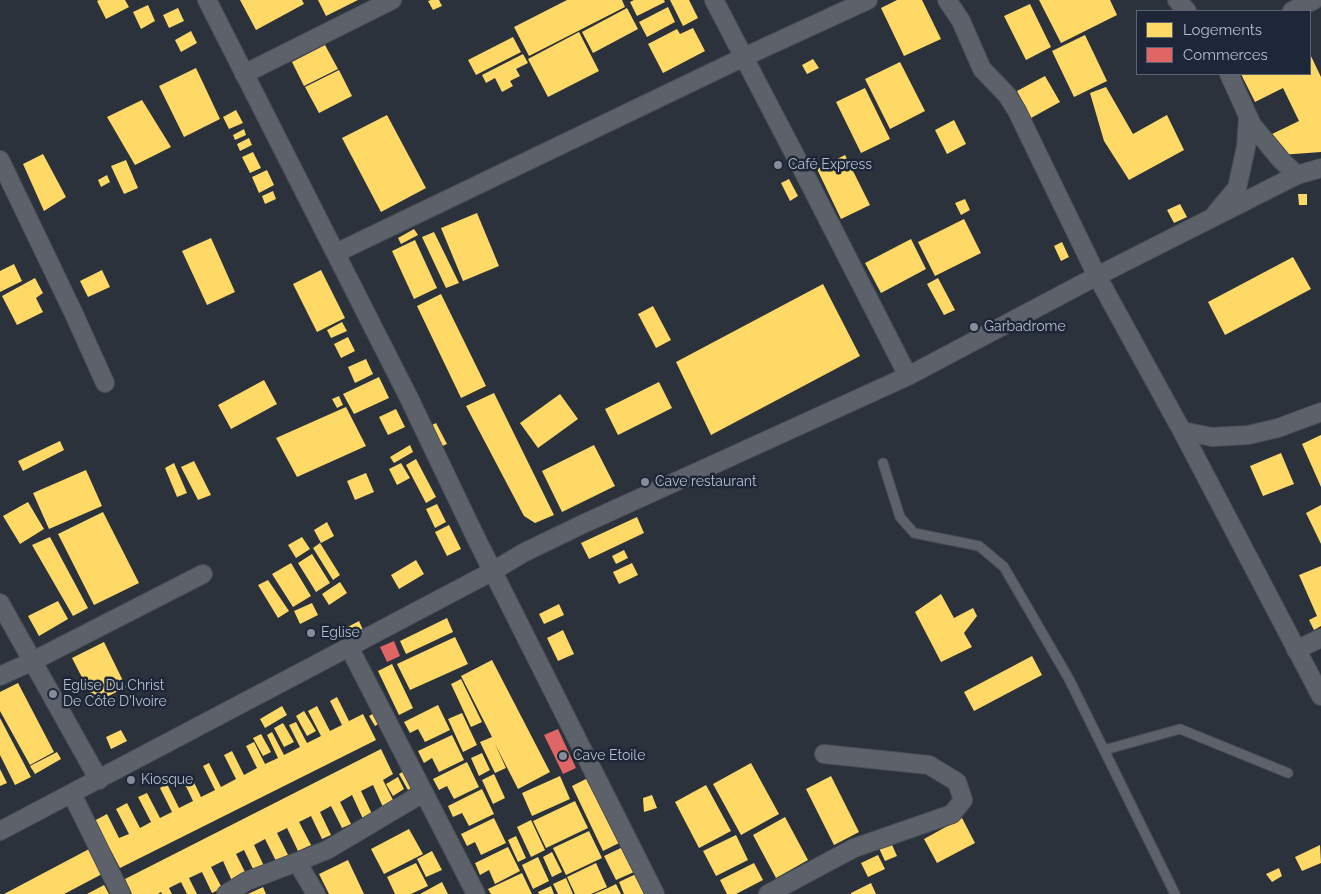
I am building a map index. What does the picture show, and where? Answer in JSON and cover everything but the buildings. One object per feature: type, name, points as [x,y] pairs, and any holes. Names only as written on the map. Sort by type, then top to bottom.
[{"type":"street","points":[[207,0],[336,254],[655,894]]},
{"type":"street","points":[[244,74],[392,0]]},
{"type":"street","points":[[714,0],[908,376]]},
{"type":"street","points":[[336,254],[744,57],[868,0]]},
{"type":"street","points":[[947,0],[961,21],[982,69],[1007,95],[1017,111],[1097,276],[1182,431],[1321,696]]},
{"type":"street","points":[[1177,0],[1186,10]]},
{"type":"street","points":[[1294,10],[1314,0]]},
{"type":"street","points":[[1229,75],[1252,125],[1265,143],[1297,175]]},
{"type":"street","points":[[1213,218],[1237,188],[1246,147],[1248,118]]},
{"type":"street","points":[[0,160],[105,383]]},
{"type":"street","points":[[0,831],[493,571],[523,553],[908,376],[1097,276],[1297,175],[1321,168]]},
{"type":"street","points":[[1182,431],[1212,437],[1248,435],[1278,428],[1321,412]]},
{"type":"street","points":[[0,676],[203,574]]},
{"type":"street","points":[[0,603],[99,780]]},
{"type":"street","points":[[1296,650],[1321,638]]},
{"type":"street","points":[[349,647],[476,894]]},
{"type":"street","points":[[768,894],[854,848],[952,814],[964,800],[957,782],[929,765],[824,754]]},
{"type":"street","points":[[226,894],[247,881],[327,850],[423,793]]},
{"type":"street","points":[[72,794],[121,894]]},
{"type":"street","points":[[297,862],[316,894]]},
{"type":"lane","points":[[883,463],[900,517],[914,532],[980,546],[1004,568],[1069,678],[1175,894]]},
{"type":"lane","points":[[1104,750],[1180,729],[1288,772]]},
{"type":"place","name":"Café Express","points":[[778,165]]},
{"type":"place","name":"Garbadrome","points":[[974,327]]},
{"type":"place","name":"Cave restaurant","points":[[645,482]]},
{"type":"place","name":"Eglise","points":[[311,633]]},
{"type":"place","name":"Eglise Du Christ De Côte D'Ivoire","points":[[53,694]]},
{"type":"place","name":"Cave Etoile","points":[[563,756]]},
{"type":"place","name":"Kiosque","points":[[131,780]]}]
